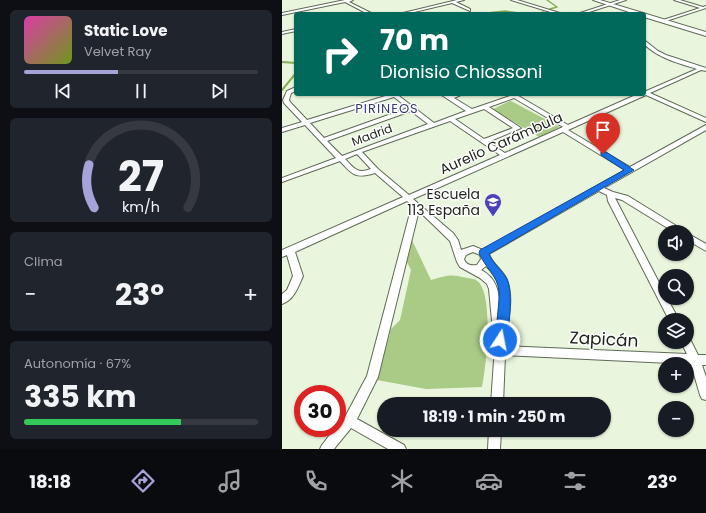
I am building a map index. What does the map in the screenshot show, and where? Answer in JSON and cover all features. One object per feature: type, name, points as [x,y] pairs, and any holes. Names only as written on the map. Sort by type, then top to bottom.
[{"type":"main road","points":[[595,0],[634,12]]},
{"type":"main road","points":[[646,16],[706,34]]},
{"type":"street","points":[[282,14],[348,0],[365,12]]},
{"type":"street","points":[[410,12],[452,1],[462,0]]},
{"type":"street","points":[[513,0],[554,12]]},
{"type":"street","points":[[585,12],[624,0]]},
{"type":"street","points":[[676,0],[705,8]]},
{"type":"street","points":[[452,1],[469,10]]},
{"type":"street","points":[[664,21],[705,8]]},
{"type":"street","points":[[282,33],[294,30]]},
{"type":"street","points":[[646,43],[653,50],[704,68]]},
{"type":"street","name":"Aurelio Carámbula","points":[[646,93],[704,68]]},
{"type":"street","points":[[294,90],[289,92],[286,100],[287,103],[354,172],[358,174],[376,170]]},
{"type":"street","points":[[646,95],[706,120]]},
{"type":"street","points":[[282,130],[393,96]]},
{"type":"street","points":[[397,96],[412,110],[433,125]]},
{"type":"street","points":[[446,96],[472,112]]},
{"type":"street","points":[[449,98],[454,96]]},
{"type":"street","name":"Madrid","points":[[282,180],[358,151],[472,112],[511,96]]},
{"type":"street","points":[[515,96],[630,170]]},
{"type":"street","name":"Aurelio Carámbula","points":[[286,253],[639,96]]},
{"type":"street","points":[[484,141],[518,128],[485,107]]},
{"type":"street","points":[[323,140],[412,110]]},
{"type":"street","points":[[451,119],[504,155]]},
{"type":"street","points":[[454,240],[460,259],[465,267],[480,267],[485,256],[598,188],[706,127]]},
{"type":"street","points":[[358,151],[376,170],[454,240],[485,256],[503,281],[505,310],[499,350],[497,397]]},
{"type":"street","points":[[598,188],[610,194],[625,198],[669,225]]},
{"type":"street","points":[[610,194],[612,201],[670,313]]},
{"type":"street","points":[[326,449],[349,421],[372,377],[414,213],[420,208]]},
{"type":"street","points":[[694,240],[706,248]]},
{"type":"street","points":[[460,259],[462,253],[473,249]]},
{"type":"street","points":[[282,300],[291,292],[298,276],[286,253]]},
{"type":"street","points":[[473,268],[490,279],[494,286],[497,323],[501,331]]},
{"type":"street","points":[[692,349],[701,360],[706,395]]},
{"type":"street","name":"Zapicán","points":[[499,350],[701,360]]},
{"type":"street","points":[[349,421],[400,449]]},
{"type":"street","points":[[494,449],[495,437]]},
{"type":"green space","points":[[510,101],[560,127],[539,137],[493,109]]},
{"type":"green space","points":[[412,240],[431,280],[446,276],[456,276],[476,280],[482,287],[486,299],[488,330],[482,387],[426,389],[377,380],[391,329],[400,320],[411,270],[407,262]]},
{"type":"waterway","points":[[547,0],[557,7],[550,9]]},
{"type":"waterway","points":[[496,12],[512,12]]},
{"type":"waterway","points":[[282,62],[294,63]]},
{"type":"waterway","points":[[282,90],[294,75]]},
{"type":"place","name":"Escuela 113 España","points":[[493,217]]},
{"type":"district","name":"PIRINEOS","points":[[387,108]]},
{"type":"route","points":[[500,340],[501,331],[504,324],[505,310],[503,281],[495,268],[486,260],[484,253],[630,170],[603,154]]}]
